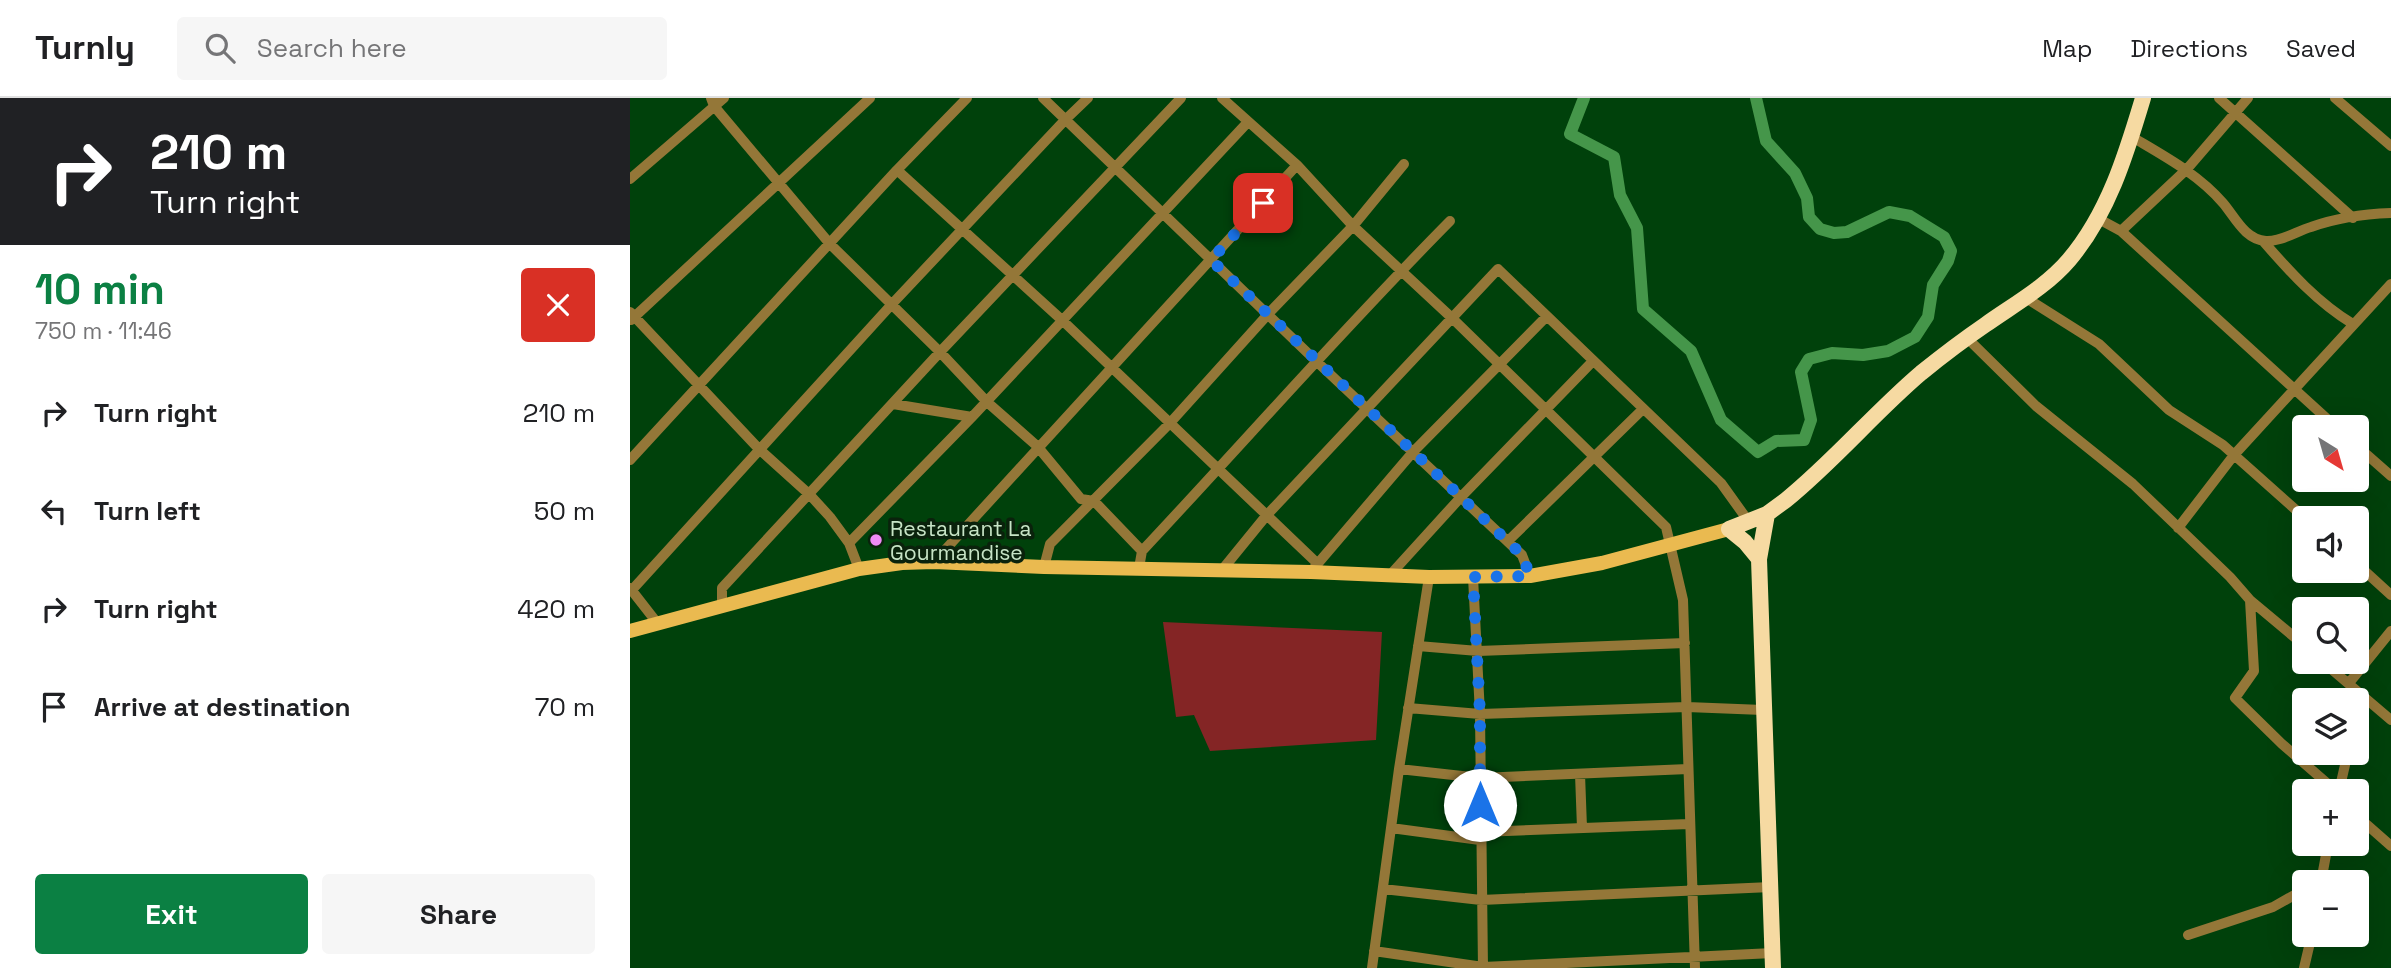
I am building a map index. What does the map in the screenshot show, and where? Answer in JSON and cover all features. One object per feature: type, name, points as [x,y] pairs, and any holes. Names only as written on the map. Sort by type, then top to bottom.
[{"type":"highway","points":[[1729,529],[1767,514],[1800,489],[1902,390],[1967,338],[2026,298],[2067,262],[2093,227],[2106,203],[2132,137],[2143,98]]},
{"type":"highway","points":[[1767,514],[1759,559],[1771,887],[1768,958]]},
{"type":"highway","points":[[1729,529],[1745,542],[1759,559]]},
{"type":"main road","points":[[630,631],[859,569],[934,562],[1222,570],[1314,568],[1429,577],[1530,576],[1602,563],[1729,529]]},
{"type":"street","points":[[859,569],[849,543],[830,517],[759,449],[632,316],[870,98]]},
{"type":"street","points":[[630,460],[897,170],[967,98]]},
{"type":"street","points":[[1043,98],[1508,541],[1522,555],[1530,576]]},
{"type":"street","points":[[658,624],[631,589],[891,304],[1088,98]]},
{"type":"street","points":[[722,607],[722,588],[940,352],[1181,98]]},
{"type":"street","points":[[1222,98],[1297,165],[1353,226],[1452,318],[1665,527],[1683,600],[1695,968]]},
{"type":"street","points":[[2219,98],[2353,218]]},
{"type":"street","points":[[2121,231],[2187,169],[2248,98]]},
{"type":"street","points":[[2335,98],[2391,146]]},
{"type":"street","points":[[630,179],[716,101],[830,244],[987,402],[1037,446],[1081,499],[1094,502],[1142,551]]},
{"type":"street","points":[[849,543],[987,402],[1247,123]]},
{"type":"street","points":[[2132,137],[2187,169],[2221,201],[2246,233],[2263,241],[2295,278],[2338,315],[2353,324]]},
{"type":"street","points":[[1044,567],[1050,544],[1170,423],[1269,313],[1353,226],[1404,164]]},
{"type":"street","points":[[934,562],[1037,446],[1297,165]]},
{"type":"street","points":[[897,170],[1170,423],[1266,516],[1314,568],[1413,452],[1547,316]]},
{"type":"street","points":[[2263,241],[2274,241],[2314,225],[2391,213]]},
{"type":"street","points":[[2096,218],[2121,231],[2323,415]]},
{"type":"street","points":[[1139,568],[1142,551],[1315,360],[1450,221]]},
{"type":"street","points":[[1222,570],[1266,516],[1498,270],[1721,484],[1749,522]]},
{"type":"street","points":[[2178,528],[2234,454],[2391,284]]},
{"type":"street","points":[[2026,298],[2099,344],[2169,410],[2223,445],[2292,506]]},
{"type":"street","points":[[1967,338],[2036,407],[2133,484],[2230,577],[2250,600],[2292,635]]},
{"type":"street","points":[[1390,575],[1593,360]]},
{"type":"street","points":[[893,404],[972,417]]},
{"type":"street","points":[[1508,541],[1643,409]]},
{"type":"street","points":[[2370,457],[2391,476]]},
{"type":"street","points":[[2369,575],[2391,595]]},
{"type":"street","points":[[1372,968],[1429,577]]},
{"type":"street","points":[[1473,577],[1480,714],[1483,967]]},
{"type":"street","points":[[2250,600],[2254,671],[2235,698],[2282,744],[2324,779]]},
{"type":"street","points":[[2352,688],[2391,631]]},
{"type":"street","points":[[1418,646],[1478,651],[1685,643]]},
{"type":"street","points":[[2338,674],[2391,720]]},
{"type":"street","points":[[1408,708],[1480,714],[1687,707],[1763,710]]},
{"type":"street","points":[[1399,769],[1480,779],[1688,769]]},
{"type":"street","points":[[1580,774],[1582,828]]},
{"type":"street","points":[[1391,828],[1480,836],[1582,828],[1689,824]]},
{"type":"street","points":[[2369,827],[2391,846]]},
{"type":"street","points":[[1383,889],[1481,901],[1771,887]]},
{"type":"street","points":[[2188,935],[2273,906],[2292,896]]},
{"type":"street","points":[[2304,968],[2309,947]]},
{"type":"street","points":[[1374,951],[1483,967],[1695,956],[1768,958]]},
{"type":"street","points":[[1757,968],[1768,958]]},
{"type":"shaded area","points":[[1163,622],[1382,632],[1376,740],[1210,751],[1194,715],[1176,717]]},
{"type":"waterway","points":[[1584,98],[1570,134],[1614,157],[1620,195],[1637,228],[1643,309],[1691,351],[1721,420],[1758,452],[1776,441],[1804,440],[1811,420],[1801,372],[1809,359],[1832,353],[1863,355],[1888,351],[1915,337],[1928,317],[1933,285],[1951,251],[1944,237],[1910,216],[1889,212],[1847,232],[1834,233],[1820,229],[1809,217],[1807,198],[1795,173],[1766,141],[1756,98]]},
{"type":"place","name":"Restaurant La Gourmandise","points":[[876,540]]},
{"type":"route","points":[[1263,203],[1211,260],[1522,555],[1530,576],[1473,577],[1480,714],[1480,805]]}]
